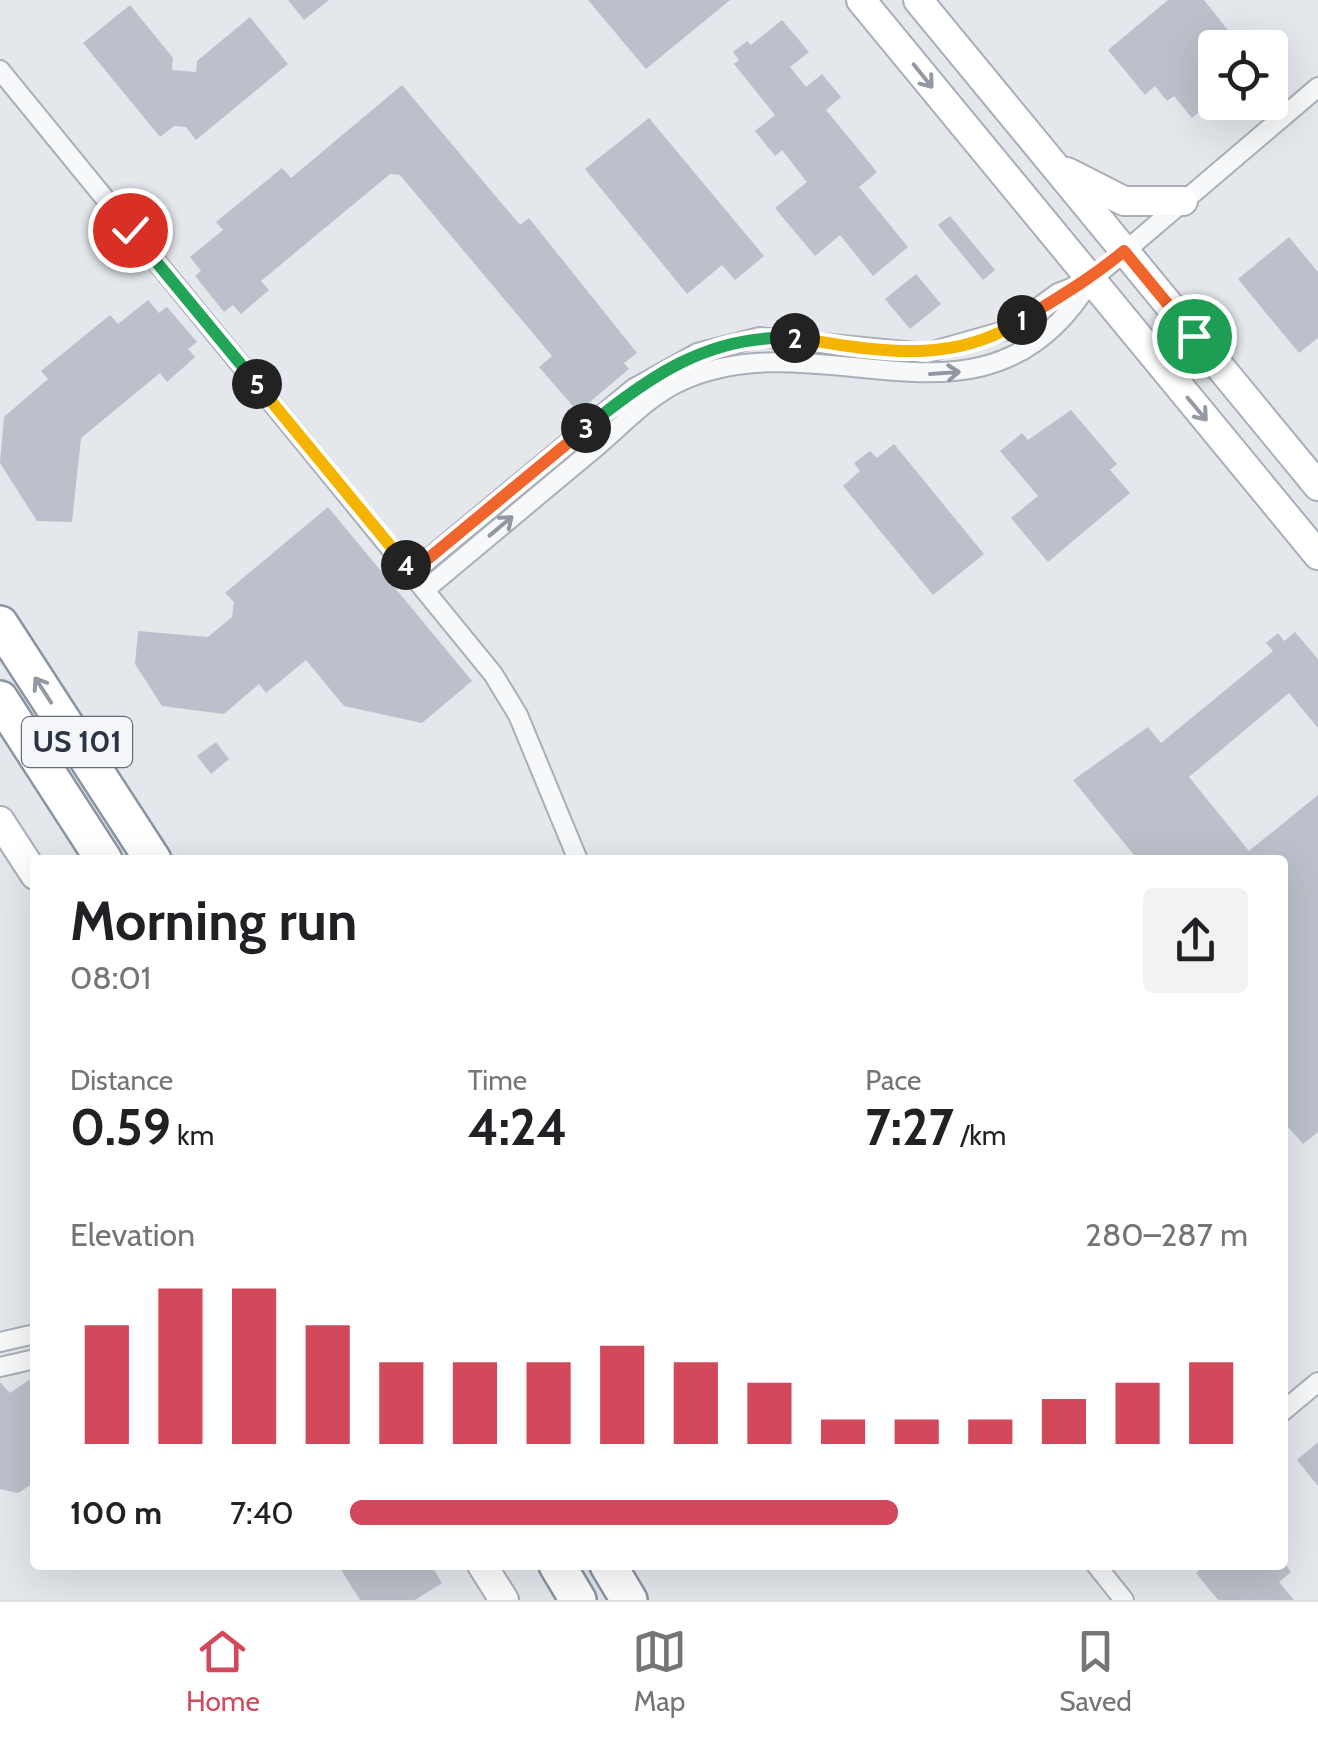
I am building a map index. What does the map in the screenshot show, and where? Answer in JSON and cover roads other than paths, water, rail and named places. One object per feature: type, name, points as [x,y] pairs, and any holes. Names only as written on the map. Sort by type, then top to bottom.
[{"type":"highway","name":"US 101","points":[[0,624],[150,855]]},
{"type":"highway","name":"US 101","points":[[0,699],[101,855]]},
{"type":"highway","points":[[0,713],[68,804]]},
{"type":"highway","points":[[560,1570],[578,1600]]},
{"type":"highway","points":[[611,1570],[629,1600]]},
{"type":"main road","points":[[861,0],[1318,556]]},
{"type":"main road","points":[[918,0],[1318,486]]},
{"type":"main road","points":[[1051,163],[1124,201],[1183,201]]},
{"type":"main road","points":[[0,821],[30,867]]},
{"type":"main road","points":[[485,1570],[504,1600]]},
{"type":"street","points":[[0,70],[494,674],[518,715],[576,855]]},
{"type":"street","points":[[426,589],[676,383],[729,365],[760,361],[899,375],[962,372],[990,365],[1030,343],[1070,312],[1090,280],[1318,87]]},
{"type":"street","points":[[412,572],[634,388],[697,354],[760,337],[926,353],[1006,330],[1058,293],[1090,280]]},
{"type":"street","points":[[0,1342],[30,1335]]},
{"type":"street","points":[[0,1366],[30,1360]]},
{"type":"street","points":[[1288,1407],[1318,1382]]},
{"type":"street","points":[[1100,1570],[1124,1600]]}]
